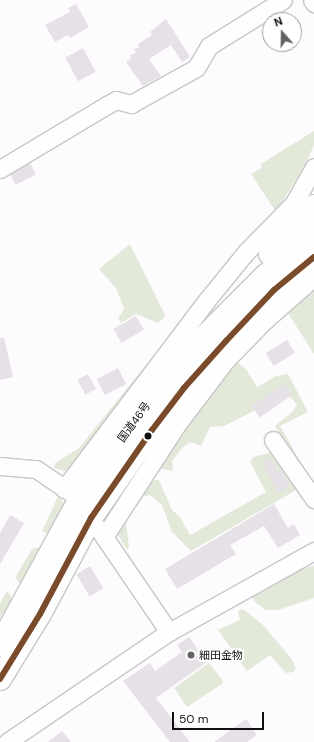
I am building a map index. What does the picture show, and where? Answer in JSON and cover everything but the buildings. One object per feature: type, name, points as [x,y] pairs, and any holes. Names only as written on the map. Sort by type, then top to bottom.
[{"type":"highway","points":[[199,342],[258,267],[314,206]]},
{"type":"highway","name":"国道46号","points":[[0,645],[72,494],[199,342],[264,277],[314,233]]},
{"type":"highway","name":"国道46号","points":[[0,679],[40,614],[91,518],[184,388],[274,290],[314,256]]},
{"type":"street","points":[[0,169],[111,102],[116,100],[131,104],[196,68],[208,46],[283,0]]},
{"type":"street","points":[[72,494],[207,300],[246,252],[294,203],[314,168]]},
{"type":"street","points":[[104,537],[178,423],[226,360],[265,320],[314,277]]},
{"type":"street","points":[[273,440],[314,499]]},
{"type":"street","points":[[0,466],[36,469],[72,494],[91,518],[169,632]]},
{"type":"street","points":[[7,742],[169,632],[314,551]]},
{"type":"green space","points":[[314,131],[314,145],[305,165],[276,212],[251,174],[262,168],[261,164]]},
{"type":"green space","points":[[130,244],[164,313],[165,317],[158,323],[136,314],[121,323],[118,319],[124,309],[116,288],[99,269]]},
{"type":"green space","points":[[314,290],[314,354],[288,313]]},
{"type":"green space","points":[[238,363],[246,369],[257,387],[276,376],[288,374],[308,412],[280,426],[308,475],[304,474],[275,426],[292,412],[297,405],[288,394],[224,426],[210,427],[201,446],[190,442],[183,447],[172,461],[173,471],[157,468],[208,395]]},
{"type":"green space","points":[[145,366],[68,472],[54,468],[55,463],[79,448]]},
{"type":"green space","points":[[269,453],[278,457],[298,489],[191,551],[172,532],[162,505],[150,495],[143,497],[126,521],[129,547],[127,550],[117,533],[146,480],[159,480],[172,510],[180,517],[190,535],[266,492],[250,462],[253,457]]},
{"type":"green space","points":[[58,496],[65,504],[57,527],[48,533],[42,532]]},
{"type":"green space","points":[[41,547],[44,548],[21,585],[15,578],[32,549]]},
{"type":"green space","points":[[314,566],[314,598],[278,610],[266,610],[256,603],[251,596],[289,571]]},
{"type":"green space","points":[[7,591],[11,596],[11,604],[0,617],[0,603]]},
{"type":"green space","points":[[243,609],[263,625],[291,658],[296,668],[293,672],[286,673],[270,655],[247,671],[218,630],[240,620],[238,611]]},
{"type":"green space","points":[[209,663],[223,681],[222,684],[187,707],[174,688]]},
{"type":"transit line","points":[[0,679],[40,614],[91,518],[152,430],[184,388],[226,341],[274,290],[314,257]]},
{"type":"place","name":"細田金物","points":[[191,655]]}]
